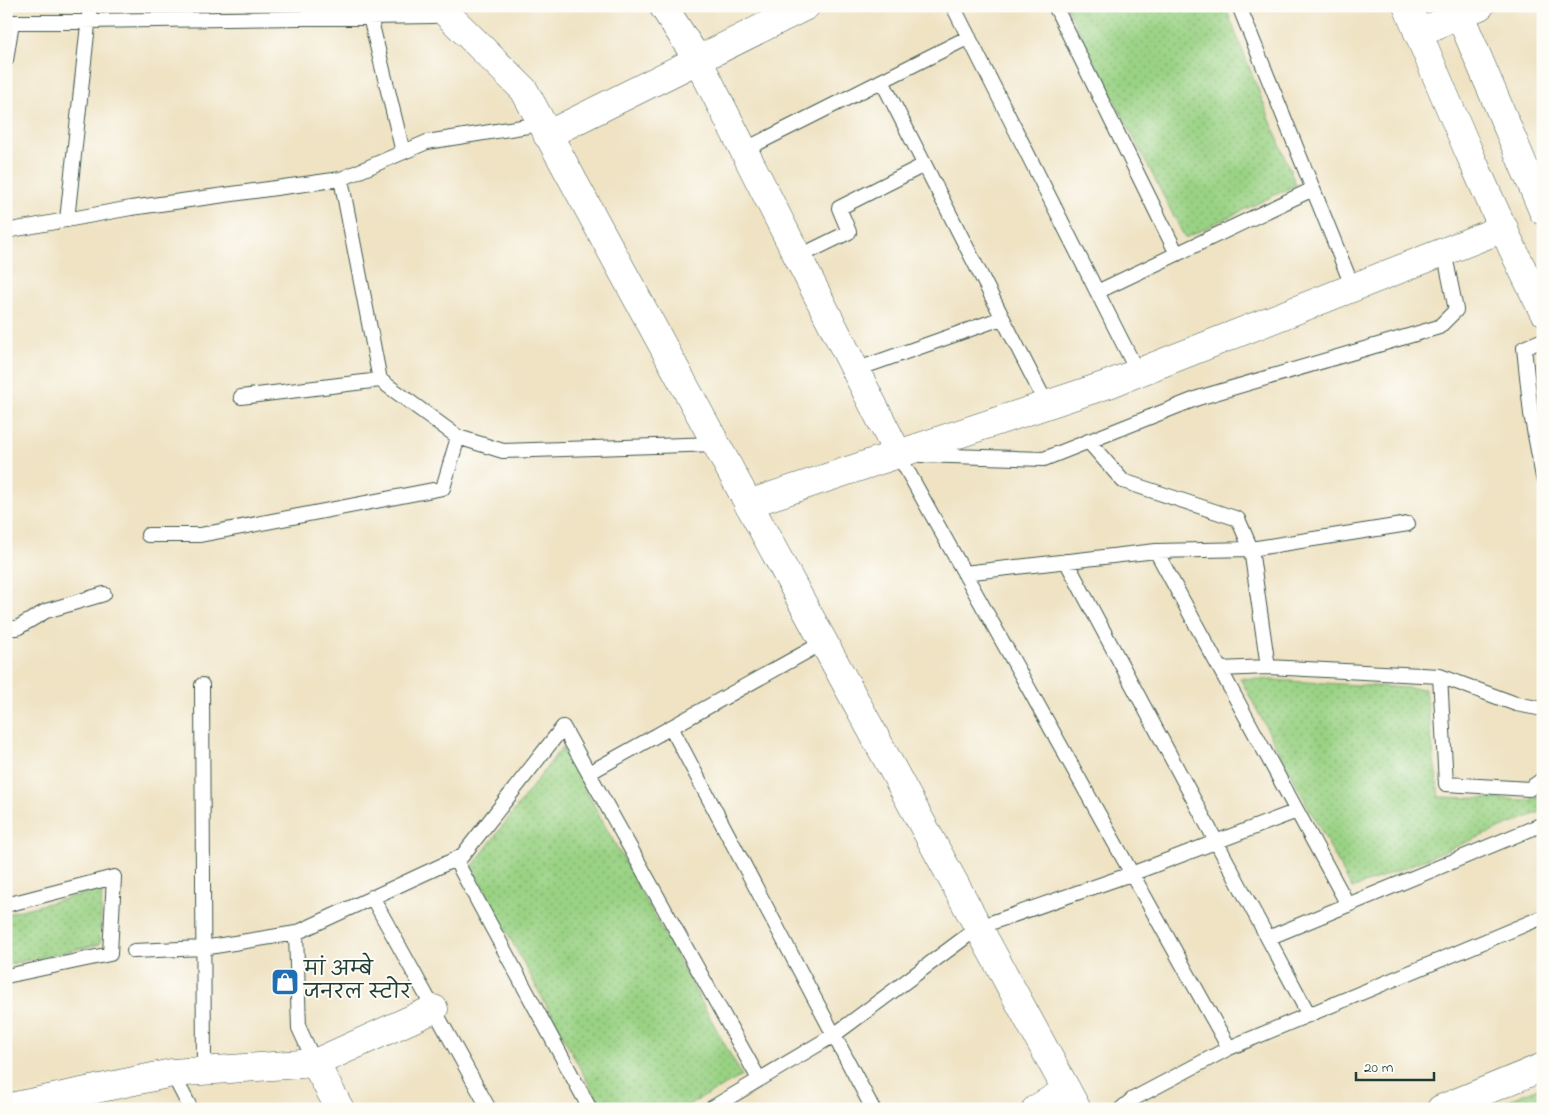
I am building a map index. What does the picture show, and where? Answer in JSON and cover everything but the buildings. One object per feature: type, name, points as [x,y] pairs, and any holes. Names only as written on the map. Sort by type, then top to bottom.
[{"type":"street","points":[[663,6],[698,60],[898,454]]},
{"type":"street","points":[[544,129],[698,60],[806,6]]},
{"type":"street","points":[[1407,6],[1444,96],[1543,311]]},
{"type":"street","points":[[440,7],[524,90],[1072,1099],[1036,1109]]},
{"type":"street","points":[[1418,33],[1465,9],[1543,210]]},
{"type":"street","points":[[748,504],[1138,373],[1504,228]]},
{"type":"street","points":[[6,1108],[172,1073],[315,1063],[434,1009]]},
{"type":"street","points":[[315,1063],[340,1109]]},
{"type":"street","points":[[1441,1109],[1543,1067]]},
{"type":"lane","points":[[67,220],[90,6]]},
{"type":"lane","points":[[953,6],[1138,373]]},
{"type":"lane","points":[[1054,6],[1177,254]]},
{"type":"lane","points":[[1239,6],[1353,288]]},
{"type":"lane","points":[[6,60],[12,22],[434,16],[440,7]]},
{"type":"lane","points":[[370,17],[403,152]]},
{"type":"lane","points":[[744,150],[968,38]]},
{"type":"lane","points":[[882,81],[1047,405]]},
{"type":"lane","points":[[6,231],[131,208],[341,179],[427,142],[544,129]]},
{"type":"lane","points":[[798,257],[849,232],[840,208],[924,165]]},
{"type":"lane","points":[[341,179],[380,380],[458,437],[503,451],[716,444]]},
{"type":"lane","points":[[1097,292],[1313,189]]},
{"type":"lane","points":[[898,454],[1044,459],[1198,398],[1439,327],[1456,310],[1444,251]]},
{"type":"lane","points":[[855,370],[1002,318]]},
{"type":"lane","points":[[1543,340],[1524,348],[1531,414],[1543,477]]},
{"type":"lane","points":[[241,397],[380,380]]},
{"type":"lane","points":[[148,535],[200,535],[443,488],[458,437]]},
{"type":"lane","points":[[1088,441],[1123,481],[1238,519],[1251,549],[1268,667]]},
{"type":"lane","points":[[898,454],[1229,1048]]},
{"type":"lane","points":[[964,573],[1156,551],[1251,549],[1408,524]]},
{"type":"lane","points":[[1156,551],[1348,905]]},
{"type":"lane","points":[[1066,561],[1309,1015]]},
{"type":"lane","points":[[6,628],[17,628],[46,611],[104,594]]},
{"type":"lane","points":[[589,773],[824,642]]},
{"type":"lane","points":[[1220,669],[1268,667],[1440,676],[1516,704],[1543,710]]},
{"type":"lane","points":[[1440,676],[1446,784],[1529,789],[1543,779]]},
{"type":"lane","points":[[202,685],[204,1071]]},
{"type":"lane","points":[[134,951],[203,948],[296,934],[462,856],[563,726],[759,1079]]},
{"type":"lane","points":[[671,727],[873,1109]]},
{"type":"lane","points":[[710,1109],[834,1034],[979,927],[1131,874],[1296,811]]},
{"type":"lane","points":[[1268,938],[1543,824]]},
{"type":"lane","points":[[455,859],[590,1109]]},
{"type":"lane","points":[[6,905],[114,877],[110,954],[6,976]]},
{"type":"lane","points":[[372,898],[488,1109]]},
{"type":"lane","points":[[1121,1109],[1133,1099],[1229,1048],[1543,917]]},
{"type":"lane","points":[[296,934],[299,1028],[315,1063]]},
{"type":"lane","points":[[172,1073],[191,1109]]},
{"type":"green space","points":[[1066,6],[1225,6],[1296,185],[1185,238]]},
{"type":"green space","points":[[1240,678],[1425,689],[1439,797],[1530,800],[1543,792],[1543,811],[1352,889]]},
{"type":"green space","points":[[562,747],[742,1076],[681,1109],[602,1109],[472,867]]},
{"type":"green space","points":[[102,889],[100,944],[6,965],[6,914]]},
{"type":"green space","points":[[1543,1086],[1543,1109],[1488,1109]]},
{"type":"place","name":"मां अम्बे जनरल स्टोर","points":[[285,982]]}]
